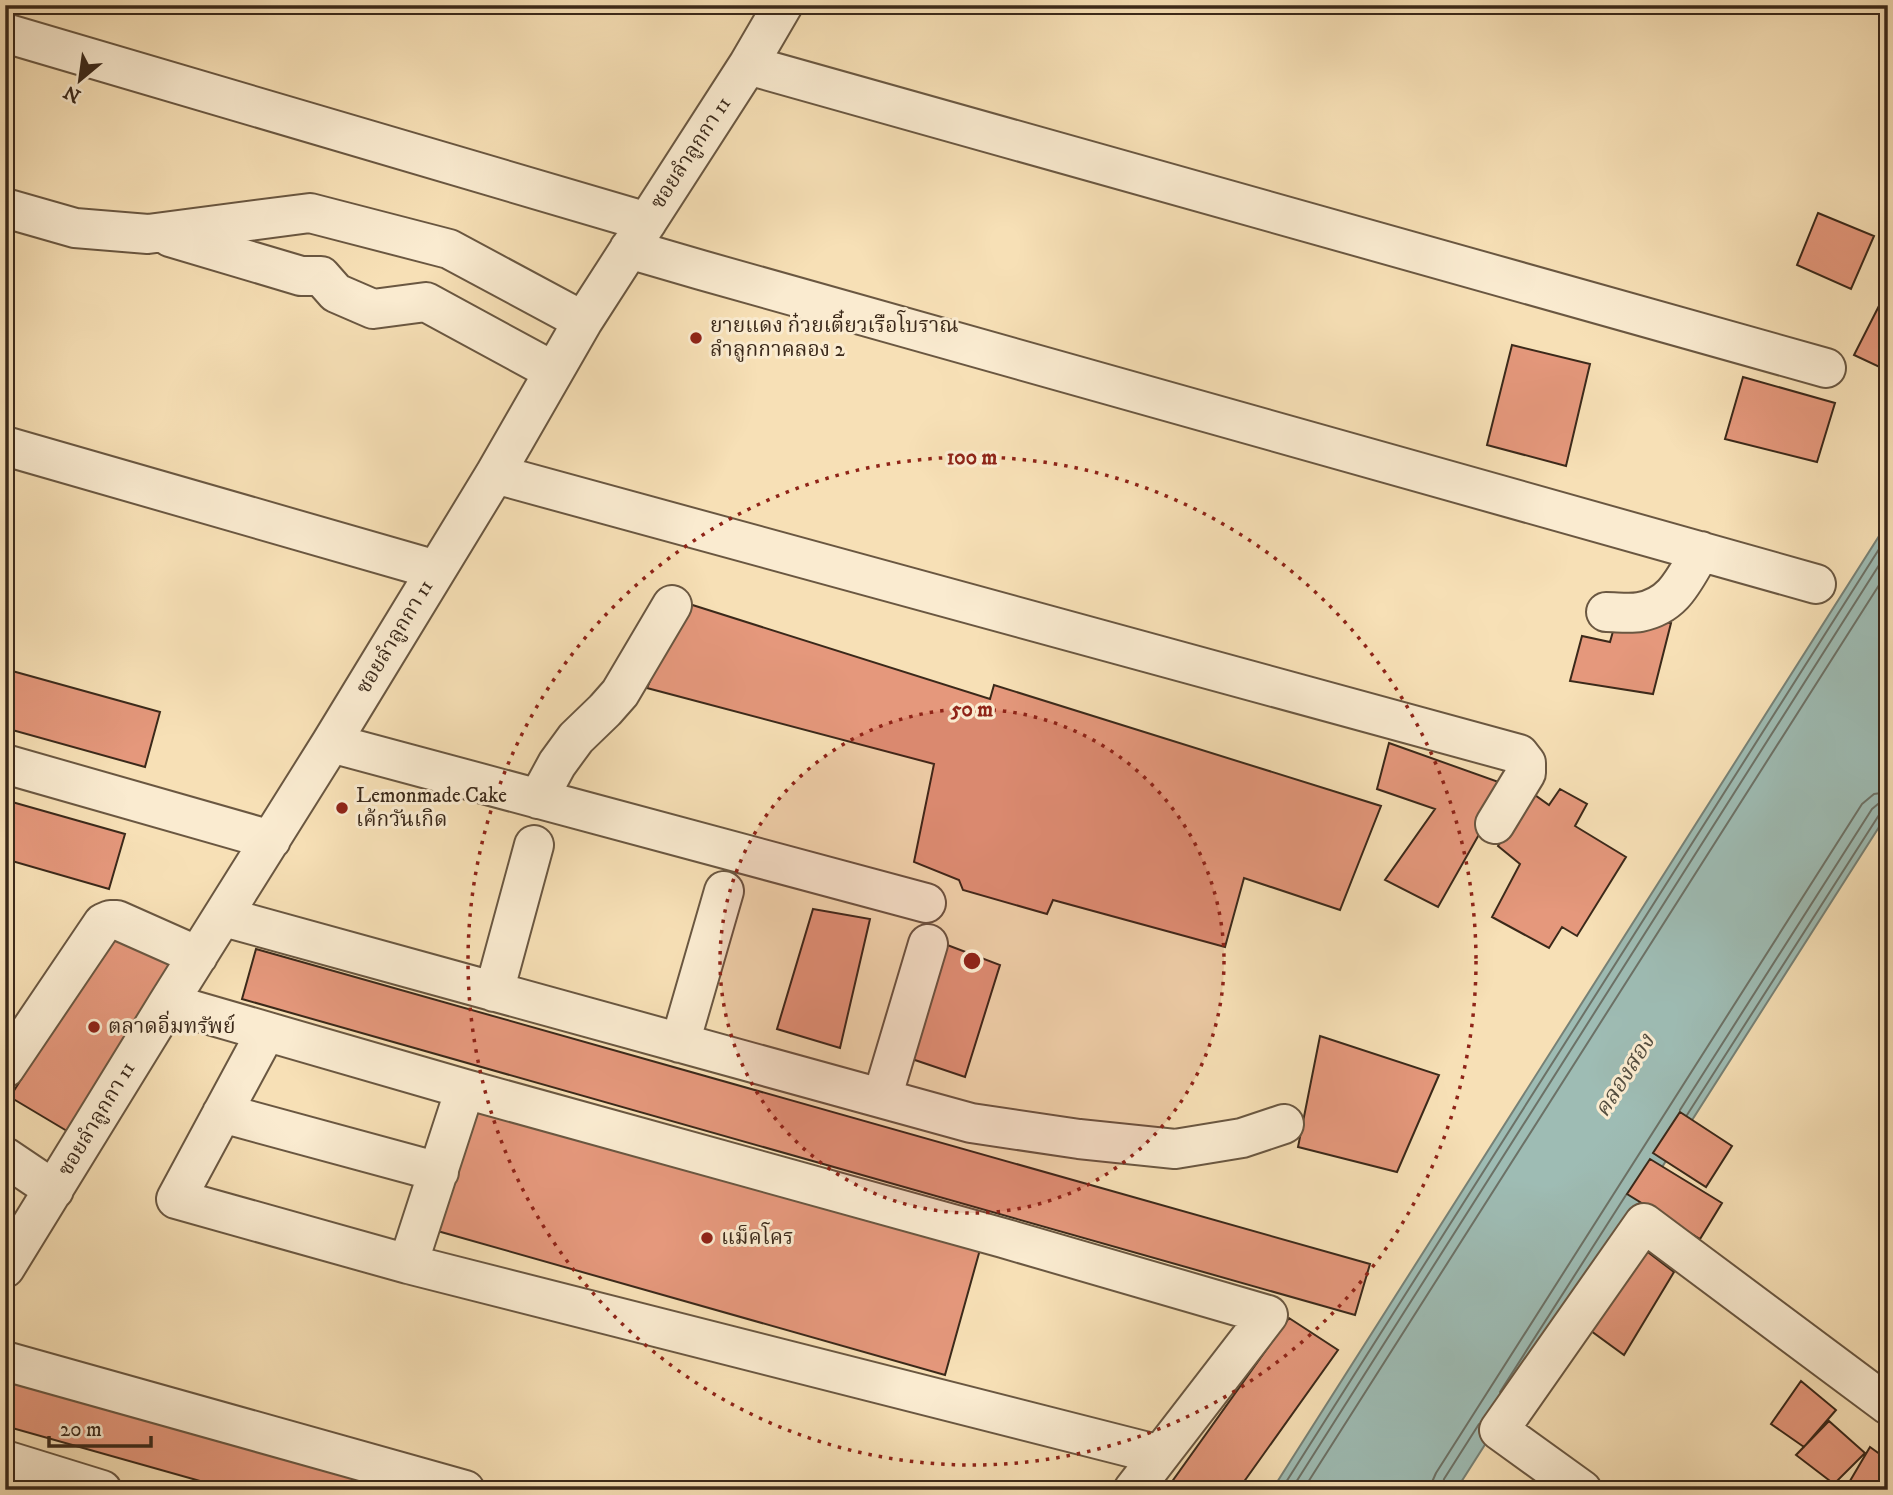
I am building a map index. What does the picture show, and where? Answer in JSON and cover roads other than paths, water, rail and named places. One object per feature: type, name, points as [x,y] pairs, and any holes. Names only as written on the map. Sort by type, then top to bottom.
[{"type":"street","name":"ซอยลำลูกกา 11","points":[[5,1268],[331,743],[495,474],[583,321],[748,65],[783,5]]},
{"type":"street","points":[[5,33],[638,235],[714,274],[1816,583]]},
{"type":"street","points":[[748,65],[1826,369]]},
{"type":"street","points":[[5,208],[75,228],[158,233],[310,213],[449,249],[583,321]]},
{"type":"street","points":[[301,276],[321,270],[338,257],[344,238],[339,227],[310,213]]},
{"type":"street","points":[[158,233],[301,276],[321,276],[336,293],[373,309],[426,302]]},
{"type":"street","points":[[449,249],[432,257],[420,273],[418,286],[426,302],[553,371]]},
{"type":"street","points":[[5,446],[436,570]]},
{"type":"street","points":[[495,474],[1519,754],[1526,764],[1526,773],[1496,824]]},
{"type":"street","points":[[1606,612],[1638,613],[1661,606],[1677,590],[1701,551]]},
{"type":"street","points":[[538,799],[557,764],[576,738],[620,693],[671,605]]},
{"type":"street","points":[[331,743],[926,903]]},
{"type":"street","points":[[5,764],[271,840]]},
{"type":"street","points":[[494,992],[534,845]]},
{"type":"street","points":[[680,1043],[724,891]]},
{"type":"street","points":[[224,916],[971,1123],[1079,1139],[1175,1149],[1242,1138],[1284,1124]]},
{"type":"street","points":[[5,1068],[103,923],[117,920],[198,956]]},
{"type":"street","points":[[882,1098],[928,944]]},
{"type":"street","points":[[168,1003],[1268,1315],[1133,1490]]},
{"type":"street","points":[[266,1032],[176,1199],[408,1264],[1160,1455]]},
{"type":"street","points":[[408,1264],[466,1089]]},
{"type":"street","points":[[222,1114],[439,1172]]},
{"type":"street","points":[[5,1157],[54,1190]]},
{"type":"street","points":[[1582,1490],[1499,1430],[1644,1223],[1888,1405]]},
{"type":"street","points":[[5,1361],[465,1490]]},
{"type":"street","points":[[5,1460],[79,1487]]},
{"type":"water","name":"คลองสอง","points":[[1888,522],[1888,813],[1456,1490],[1272,1490]]},
{"type":"place","name":"ยายแดง ก๋วยเตี๋ยวเรือโบราณ ลำลูกกาคลอง 2","points":[[696,338]]},
{"type":"place","name":"Lemonmade Cake เค้กวันเกิด","points":[[342,808]]},
{"type":"place","name":"ตลาดอิ่มทรัพย์","points":[[94,1027]]},
{"type":"place","name":"แม็คโคร","points":[[707,1238]]}]
